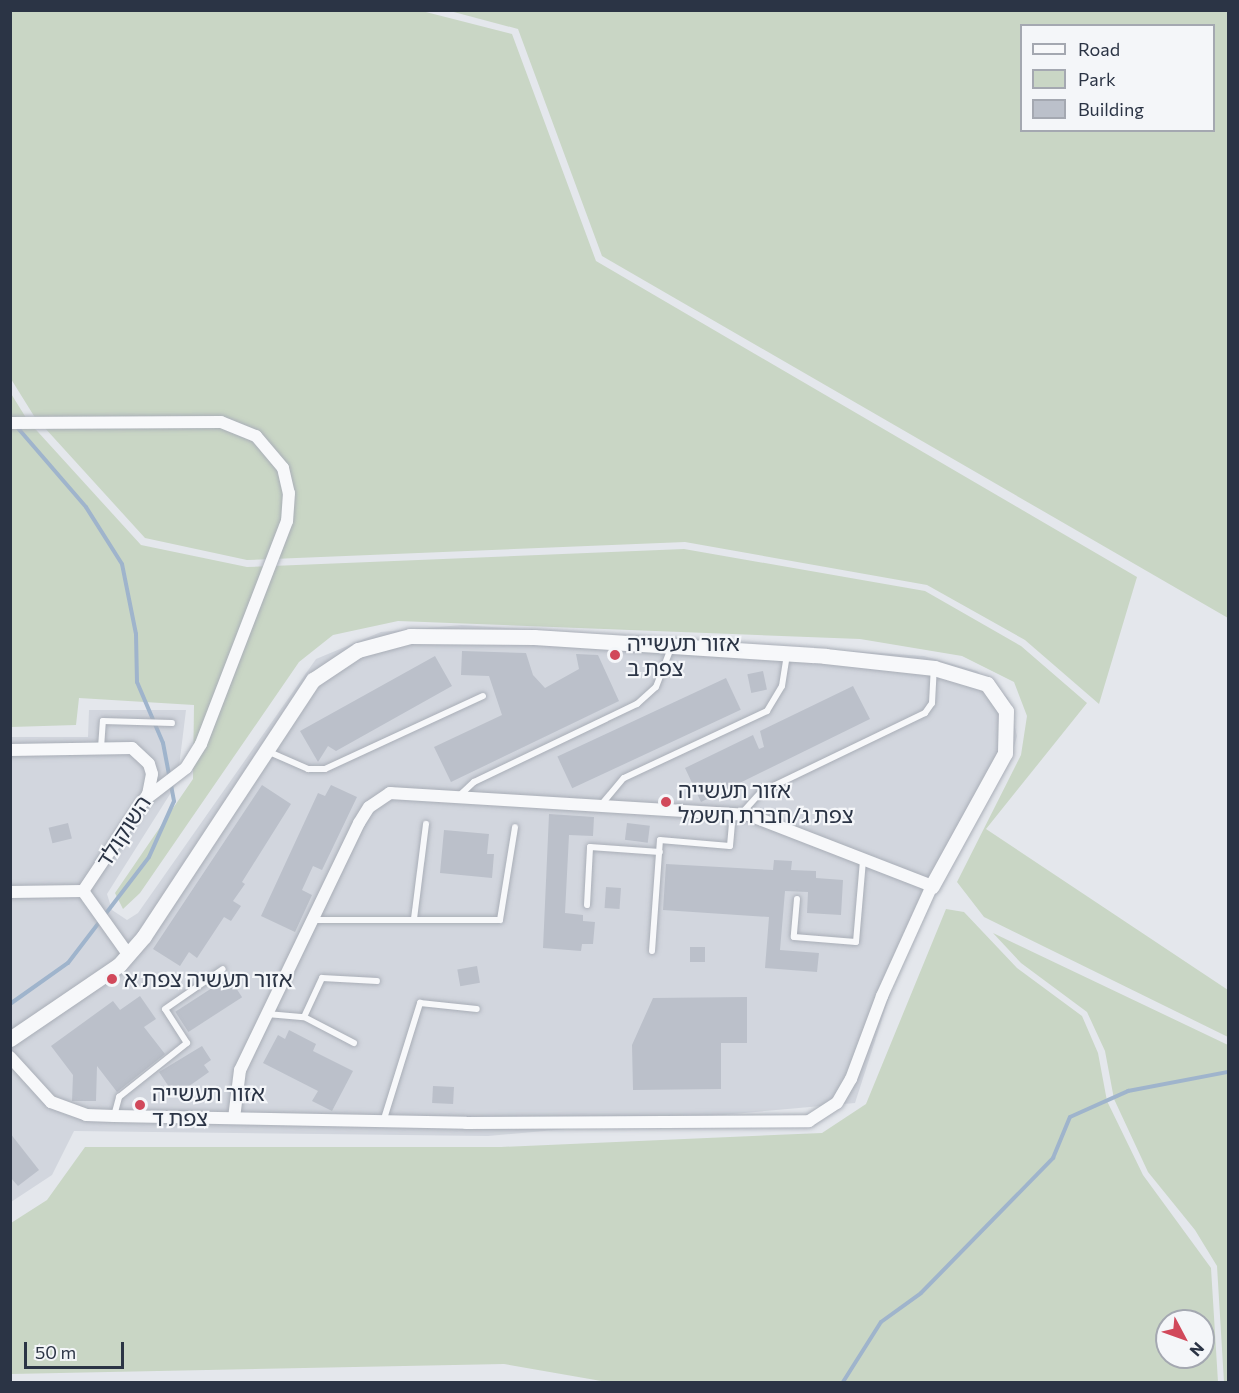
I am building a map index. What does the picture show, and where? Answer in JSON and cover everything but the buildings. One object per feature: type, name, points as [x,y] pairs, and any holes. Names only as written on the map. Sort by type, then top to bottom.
[{"type":"street","points":[[10,423],[221,422],[256,436],[283,468],[289,493],[287,522],[201,744],[186,768],[143,801]]},
{"type":"street","points":[[10,1039],[88,988],[128,954],[162,914],[264,750],[313,680],[332,665],[382,641],[451,635],[787,654],[934,668],[987,684],[997,693],[1008,730],[1005,753],[932,886],[886,986],[851,1079],[825,1115],[787,1124],[383,1122],[114,1116],[60,1108],[10,1057]]},
{"type":"street","name":"השוקולד","points":[[10,750],[132,748],[142,755],[152,774],[143,801],[84,891],[128,954]]},
{"type":"street","points":[[234,1118],[240,1070],[312,920],[369,807],[390,794],[460,795],[737,814],[770,822],[863,861],[932,886]]},
{"type":"street","points":[[10,892],[84,891]]},
{"type":"lane","points":[[460,795],[474,782],[636,704],[656,687],[671,647]]},
{"type":"lane","points":[[601,805],[624,778],[767,711],[782,686],[787,654]]},
{"type":"lane","points":[[652,951],[660,840],[730,846],[737,814],[761,792],[925,713],[932,703],[934,668]]},
{"type":"lane","points":[[264,750],[308,769],[325,769],[483,696]]},
{"type":"lane","points":[[101,748],[103,721],[172,723]]},
{"type":"lane","points":[[414,920],[426,824]]},
{"type":"lane","points":[[312,920],[500,920],[515,827]]},
{"type":"lane","points":[[587,905],[590,847],[660,852]]},
{"type":"lane","points":[[797,899],[794,938],[856,942],[863,861]]},
{"type":"lane","points":[[114,1116],[119,1097],[187,1043],[165,1009],[223,969]]},
{"type":"lane","points":[[304,1017],[322,978],[376,981]]},
{"type":"lane","points":[[383,1122],[420,1003],[477,1009]]},
{"type":"lane","points":[[267,1014],[304,1017],[354,1043]]},
{"type":"shaded area","points":[[462,625],[924,656],[977,671],[1008,698],[1017,736],[1011,758],[937,890],[895,979],[855,1103],[488,1136],[74,1131],[52,1175],[11,1202],[11,737],[88,737],[89,710],[186,710],[177,783],[107,894],[112,910],[127,920],[138,913],[316,659],[381,632]]},
{"type":"green space","points":[[11,11],[422,11],[512,34],[596,261],[1137,577],[1099,704],[1025,640],[927,585],[685,542],[247,560],[145,538],[34,416],[11,379]]},
{"type":"green space","points":[[450,11],[1228,11],[1228,618],[602,256],[518,29]]},
{"type":"green space","points":[[10,392],[28,421],[141,545],[247,567],[684,549],[925,591],[1021,646],[1087,703],[986,829],[1228,990],[1228,1037],[984,917],[957,882],[1021,755],[1027,716],[1014,682],[962,656],[860,639],[398,621],[333,635],[299,662],[140,893],[123,909],[115,893],[193,779],[194,705],[79,698],[76,725],[11,727]]},
{"type":"green space","points":[[946,909],[964,912],[1017,968],[1082,1016],[1098,1053],[1107,1101],[1143,1175],[1211,1268],[1214,1309],[1155,1309],[1155,1369],[1215,1369],[1215,1333],[1218,1382],[607,1382],[504,1364],[11,1374],[11,1223],[47,1200],[85,1147],[501,1147],[822,1133],[866,1104]]},
{"type":"green space","points":[[993,933],[1228,1045],[1228,1382],[1224,1382],[1217,1266],[1195,1230],[1148,1172],[1114,1099],[1105,1051],[1087,1012],[1021,963]]},
{"type":"waterway","points":[[10,1004],[68,963],[149,857],[174,801],[163,743],[137,682],[136,634],[122,564],[86,507],[17,427]]},
{"type":"waterway","points":[[843,1382],[881,1322],[921,1293],[1053,1158],[1070,1117],[1128,1091],[1228,1072]]},
{"type":"place","name":"אזור תעשייה צפת ב","points":[[615,655]]},
{"type":"place","name":"אזור תעשייה צפת ג/חברת חשמל","points":[[666,802]]},
{"type":"place","name":"אזור תעשיה צפת א","points":[[112,979]]},
{"type":"place","name":"אזור תעשייה צפת ד","points":[[140,1105]]}]
